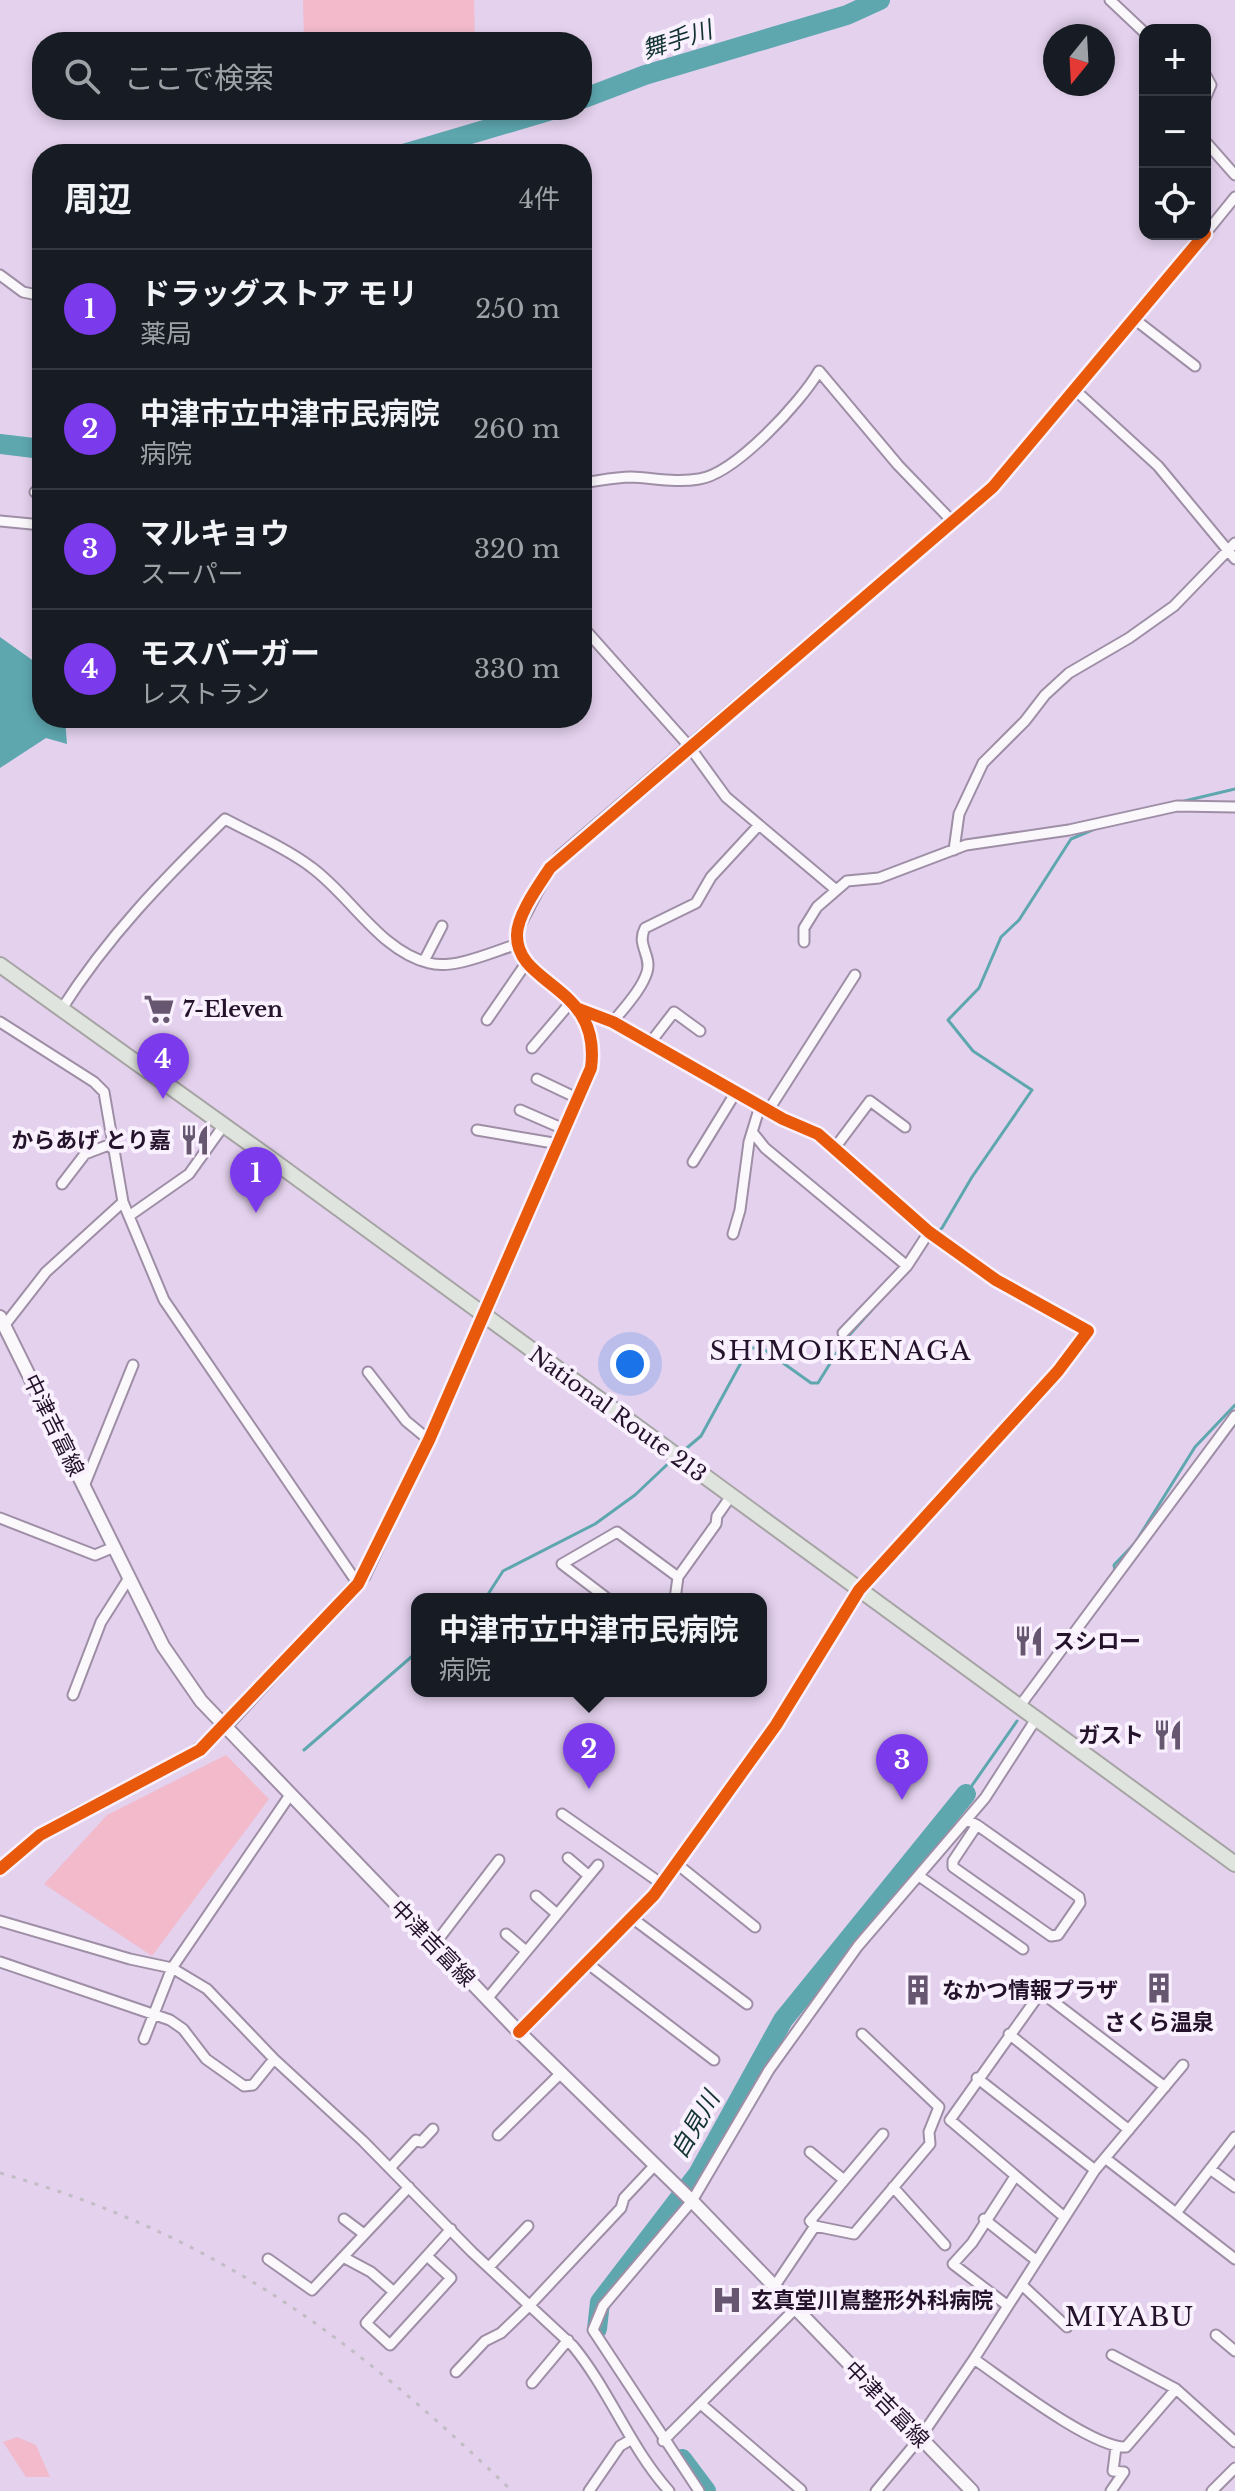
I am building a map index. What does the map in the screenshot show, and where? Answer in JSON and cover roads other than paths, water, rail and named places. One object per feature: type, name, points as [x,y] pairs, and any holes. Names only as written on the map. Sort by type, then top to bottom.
[{"type":"highway","name":"National Route 213","points":[[0,965],[224,1125],[1235,1864]]},
{"type":"main road","name":"中津吉富線","points":[[3,1330],[177,1669],[225,1727],[519,2032],[692,2201],[972,2491]]},
{"type":"street","points":[[1110,0],[1139,27]]},
{"type":"street","points":[[1211,148],[1235,175]]},
{"type":"street","points":[[1211,227],[1235,197]]},
{"type":"street","points":[[519,2032],[662,1884],[776,1725],[859,1590],[1058,1371],[1088,1331],[996,1280],[929,1232],[818,1134],[764,1108],[613,1022],[576,1005],[527,962],[518,944],[519,925],[550,868],[1012,468],[1200,240]]},
{"type":"street","points":[[0,275],[23,292],[32,294]]},
{"type":"street","points":[[1133,318],[1195,366]]},
{"type":"street","points":[[592,482],[629,477],[701,479],[717,472],[769,435],[772,424],[804,398],[819,371],[898,465],[952,521]]},
{"type":"street","points":[[954,850],[959,814],[983,763],[1025,721],[1045,695],[1069,673],[1104,655],[1174,606],[1233,551],[1158,466],[1075,390]]},
{"type":"street","points":[[0,521],[32,524]]},
{"type":"street","points":[[592,637],[689,746],[726,797],[835,889]]},
{"type":"street","points":[[804,942],[809,918],[835,889],[847,881],[879,878],[921,865],[954,850],[1177,806],[1235,807]]},
{"type":"street","points":[[61,1010],[94,957],[157,886],[225,819],[311,866],[398,948],[424,961],[432,964],[456,962],[518,944]]},
{"type":"street","points":[[613,1022],[647,975],[648,964],[640,943],[645,928],[696,903],[711,877],[759,825]]},
{"type":"street","points":[[424,961],[442,926]]},
{"type":"street","points":[[487,1020],[527,962]]},
{"type":"street","points":[[733,1234],[753,1133],[764,1108],[855,975]]},
{"type":"street","points":[[532,1048],[576,1005]]},
{"type":"street","points":[[0,1869],[40,1835],[183,1761],[225,1727],[358,1584],[429,1440],[591,1068],[593,1048],[576,1005]]},
{"type":"street","points":[[650,1043],[674,1012],[700,1031]]},
{"type":"street","points":[[0,1022],[99,1086],[109,1107],[123,1202],[168,1308],[358,1584]]},
{"type":"street","points":[[537,1079],[579,1099]]},
{"type":"street","points":[[693,1162],[736,1092]]},
{"type":"street","points":[[834,1149],[870,1101],[905,1127]]},
{"type":"street","points":[[520,1110],[566,1130]]},
{"type":"street","points":[[129,1216],[189,1174],[224,1125]]},
{"type":"street","points":[[477,1130],[559,1144]]},
{"type":"street","points":[[753,1133],[765,1148],[907,1266]]},
{"type":"street","points":[[62,1184],[85,1154],[114,1143]]},
{"type":"street","points":[[3,1330],[46,1272],[123,1202]]},
{"type":"street","points":[[843,1333],[907,1266],[929,1232]]},
{"type":"street","points":[[84,1486],[133,1365]]},
{"type":"street","points":[[368,1372],[406,1421],[429,1440]]},
{"type":"street","points":[[1019,1707],[1235,1416]]},
{"type":"street","points":[[676,1593],[678,1577],[716,1524],[717,1516],[731,1496]]},
{"type":"street","points":[[0,1518],[95,1555],[114,1547]]},
{"type":"street","points":[[600,1593],[562,1564],[617,1532],[678,1577]]},
{"type":"street","points":[[73,1695],[101,1622],[129,1578]]},
{"type":"street","points":[[972,1822],[1079,1897],[1080,1903],[1058,1935],[1051,1936],[953,1867],[972,1822],[1036,1719]]},
{"type":"street","points":[[144,2039],[172,1968],[290,1795]]},
{"type":"street","points":[[562,1814],[662,1884]]},
{"type":"street","points":[[699,2491],[663,2441],[593,2330],[603,2306],[692,2201],[769,2070],[858,1946],[919,1876],[972,1822]]},
{"type":"street","points":[[568,1858],[589,1876]]},
{"type":"street","points":[[434,1945],[499,1860]]},
{"type":"street","points":[[677,1864],[755,1927]]},
{"type":"street","points":[[487,1999],[598,1865]]},
{"type":"street","points":[[919,1876],[1023,1949]]},
{"type":"street","points":[[536,1896],[557,1914]]},
{"type":"street","points":[[632,1918],[747,2004]]},
{"type":"street","points":[[1,1923],[172,1968],[207,1989],[274,2059],[568,2340],[588,2363],[652,2472],[669,2491]]},
{"type":"street","points":[[506,1934],[526,1951]]},
{"type":"street","points":[[0,1962],[153,2014],[183,2029],[206,2059],[244,2086],[253,2085],[274,2059]]},
{"type":"street","points":[[587,1963],[714,2060]]},
{"type":"street","points":[[1063,2216],[1014,2178],[950,2120],[1041,1992],[1048,1993],[1165,2087]]},
{"type":"street","points":[[862,2034],[939,2107],[929,2132],[930,2144],[854,2234],[815,2226],[810,2221],[883,2134]]},
{"type":"street","points":[[1009,2034],[1129,2130]]},
{"type":"street","points":[[876,2491],[920,2438],[974,2359],[1095,2170],[1183,2065]]},
{"type":"street","points":[[498,2135],[561,2073]]},
{"type":"street","points":[[977,2078],[1095,2170]]},
{"type":"street","points":[[390,2168],[416,2140],[421,2142],[433,2129]]},
{"type":"street","points":[[1176,2213],[1235,2137]]},
{"type":"street","points":[[810,2152],[844,2180]]},
{"type":"street","points":[[1105,2158],[1235,2259]]},
{"type":"street","points":[[456,2372],[485,2341],[501,2333],[531,2304],[621,2208],[624,2198],[655,2165]]},
{"type":"street","points":[[1210,2169],[1235,2187]]},
{"type":"street","points":[[1008,2306],[953,2264],[972,2243],[984,2219],[1014,2178]]},
{"type":"street","points":[[268,2259],[312,2290],[409,2187]]},
{"type":"street","points":[[893,2187],[945,2245]]},
{"type":"street","points":[[344,2219],[364,2234]]},
{"type":"street","points":[[984,2219],[1037,2261]]},
{"type":"street","points":[[489,2267],[528,2226]]},
{"type":"street","points":[[774,2287],[815,2226]]},
{"type":"street","points":[[427,2256],[451,2278],[390,2345],[366,2323],[451,2229]]},
{"type":"street","points":[[343,2257],[371,2272],[394,2292]]},
{"type":"street","points":[[1022,2285],[1067,2327]]},
{"type":"street","points":[[663,2441],[795,2309]]},
{"type":"street","points":[[1216,2335],[1235,2351]]},
{"type":"street","points":[[532,2383],[568,2340]]},
{"type":"street","points":[[1112,2355],[1176,2389],[1235,2442]]},
{"type":"street","points":[[974,2359],[1092,2438],[1116,2447],[1126,2447],[1176,2389]]},
{"type":"street","points":[[702,2405],[801,2490]]},
{"type":"street","points":[[589,2491],[620,2446],[632,2439]]},
{"type":"street","points":[[1111,2491],[1124,2472],[1113,2471],[1116,2447]]},
{"type":"street","points":[[1212,2491],[1235,2468]]},
{"type":"waterway","name":"舞手川","points":[[592,95],[645,75],[847,15],[880,0]]},
{"type":"waterway","name":"舞手川","points":[[437,144],[518,120]]},
{"type":"waterway","name":"舞手川","points":[[0,444],[32,448]]},
{"type":"waterway","points":[[1176,803],[1235,789]]},
{"type":"waterway","points":[[926,1243],[942,1228],[972,1177],[1032,1090],[973,1051],[948,1020],[979,988],[1001,937],[1019,920],[1071,839],[1097,828]]},
{"type":"waterway","points":[[682,1452],[701,1436],[749,1348],[762,1348],[811,1383],[818,1383],[844,1341],[871,1311]]},
{"type":"waterway","points":[[1115,1571],[1114,1565],[1135,1543],[1195,1447],[1235,1405]]},
{"type":"waterway","points":[[489,1593],[503,1571],[595,1524],[635,1495],[673,1459]]},
{"type":"waterway","points":[[304,1750],[411,1657]]},
{"type":"waterway","points":[[1035,1694],[1040,1686]]},
{"type":"waterway","points":[[966,1794],[1017,1721]]},
{"type":"waterway","name":"自見川","points":[[597,2329],[600,2302],[698,2174],[783,2020],[966,1794]]},
{"type":"waterway","name":"自見川","points":[[682,2459],[706,2491]]},
{"type":"railway","points":[[0,2173],[78,2198],[149,2227],[215,2260],[277,2298],[337,2339],[395,2385],[512,2491]]},
{"type":"place","name":"7-Eleven","points":[[159,1009]]},
{"type":"place","name":"モスバーガー","points":[[163,1099]]},
{"type":"place","name":"からあげ とり嘉","points":[[195,1140]]},
{"type":"place","name":"ドラッグストア モリ","points":[[256,1213]]},
{"type":"place","name":"スシロー","points":[[1029,1641]]},
{"type":"place","name":"ガスト","points":[[1168,1735]]},
{"type":"place","name":"中津市立中津市民病院","points":[[589,1789]]},
{"type":"place","name":"マルキョウ","points":[[902,1800]]},
{"type":"place","name":"さくら温泉","points":[[1159,1988]]},
{"type":"place","name":"なかつ情報プラザ","points":[[918,1990]]},
{"type":"place","name":"玄真堂川嶌整形外科病院","points":[[727,2300]]},
{"type":"district","name":"SHIMOIKENAGA","points":[[841,1351]]},
{"type":"district","name":"MIYABU","points":[[1130,2317]]}]
